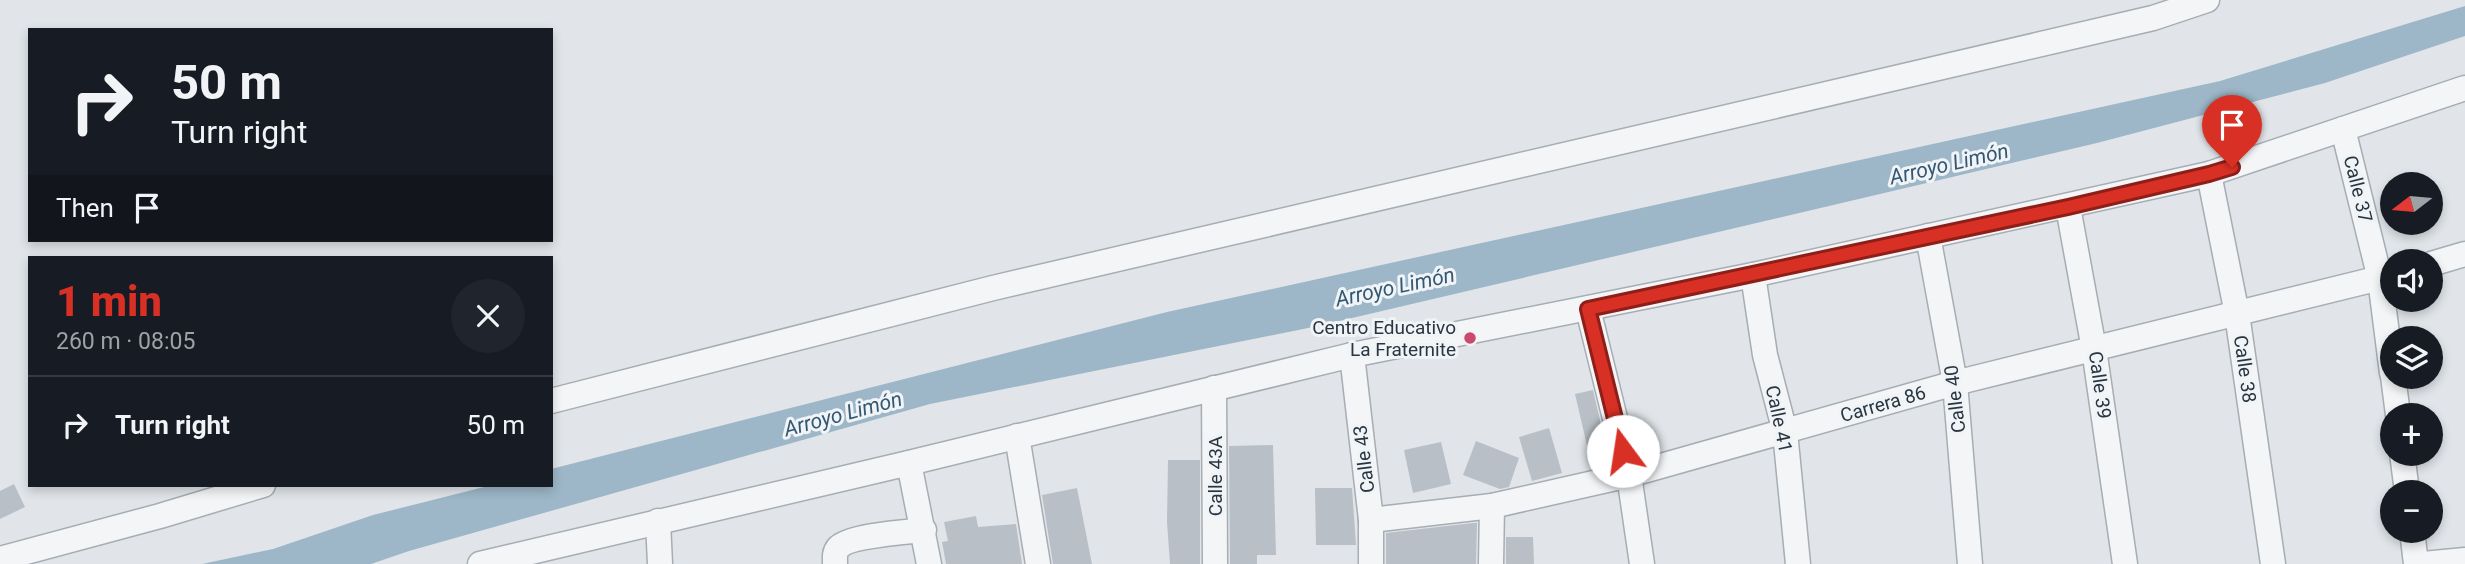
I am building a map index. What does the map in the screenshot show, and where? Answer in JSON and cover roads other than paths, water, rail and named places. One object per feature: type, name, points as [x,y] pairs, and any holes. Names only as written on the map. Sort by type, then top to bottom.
[{"type":"street","points":[[553,400],[993,288],[2153,18],[2207,0]]},
{"type":"street","points":[[480,564],[1352,355],[1753,275],[2209,174],[2465,88]]},
{"type":"street","name":"Calle 37","points":[[2343,129],[2380,256]]},
{"type":"street","name":"Calle 38","points":[[2209,174],[2236,314],[2273,564]]},
{"type":"street","name":"Calle 39","points":[[2068,207],[2095,349],[2125,564]]},
{"type":"street","name":"Calle 40","points":[[1928,236],[1955,383],[1970,564]]},
{"type":"street","points":[[2443,260],[2465,254]]},
{"type":"street","name":"Calle 41","points":[[1753,275],[1765,355],[1785,432],[1798,564]]},
{"type":"street","name":"Carrera 86","points":[[1371,520],[1492,506],[1629,475],[1955,383],[2380,278]]},
{"type":"street","points":[[1588,309],[1629,475],[1642,564]]},
{"type":"street","name":"Calle 43","points":[[1352,355],[1371,520],[1371,564]]},
{"type":"street","name":"Calle 43A","points":[[1214,388],[1214,564]]},
{"type":"street","points":[[1017,436],[1038,564]]},
{"type":"street","points":[[909,463],[929,564]]},
{"type":"street","points":[[0,559],[256,487]]},
{"type":"street","points":[[1492,506],[1492,564]]},
{"type":"street","points":[[658,521],[660,564]]},
{"type":"street","points":[[835,559],[839,546],[851,541],[923,530]]},
{"type":"street","points":[[2414,543],[2416,564]]},
{"type":"street","points":[[2423,564],[2465,560]]},
{"type":"water","name":"Arroyo Limón","points":[[2465,6],[2465,36],[2325,83],[2097,143],[1318,326],[930,404],[371,564],[202,564],[273,549],[373,515],[484,487],[553,487],[553,468],[1167,312],[2220,81]]},
{"type":"place","name":"Centro Educativo La Fraternite","points":[[1470,338]]}]
